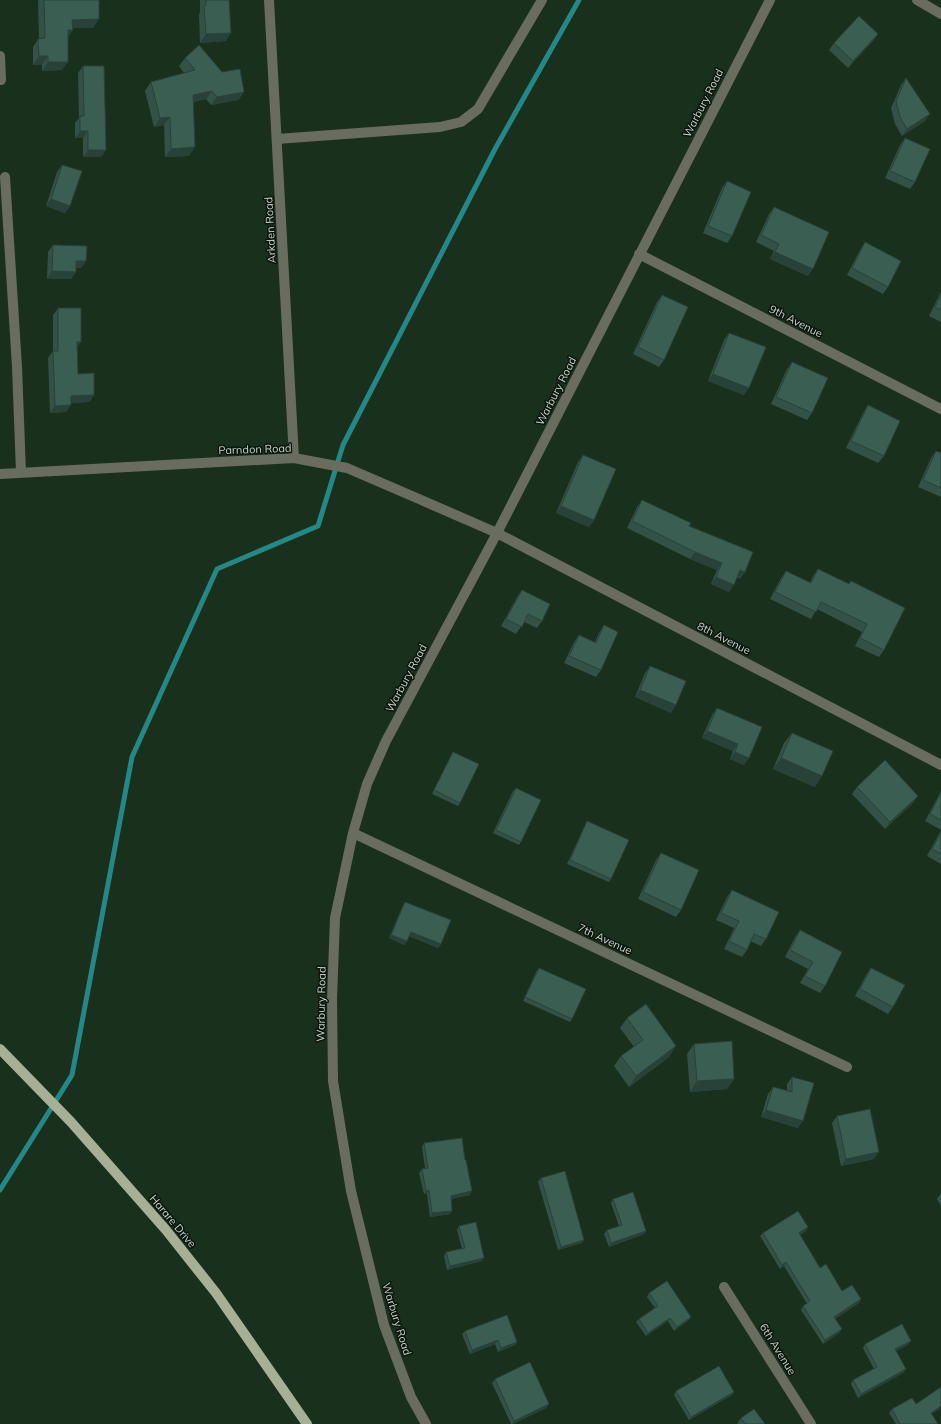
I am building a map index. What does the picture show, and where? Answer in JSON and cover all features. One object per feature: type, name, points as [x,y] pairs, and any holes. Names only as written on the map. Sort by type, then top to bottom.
[{"type":"main road","name":"Harare Drive","points":[[0,1048],[71,1122],[166,1230],[216,1293],[307,1424]]},
{"type":"street","name":"Arkden Road","points":[[269,0],[294,458]]},
{"type":"street","points":[[277,139],[440,127],[461,122],[478,109],[542,0]]},
{"type":"street","name":"Warbury Road","points":[[426,1424],[411,1397],[384,1325],[351,1191],[333,1081],[332,999],[335,918],[353,833],[367,784],[386,741],[497,533],[770,0]]},
{"type":"street","points":[[917,0],[941,14]]},
{"type":"street","points":[[0,56],[1,80]]},
{"type":"street","points":[[5,177],[17,367],[21,472]]},
{"type":"street","name":"9th Avenue","points":[[640,254],[941,408]]},
{"type":"street","name":"Parndon Road","points":[[0,474],[294,458],[347,468],[497,533]]},
{"type":"street","name":"8th Avenue","points":[[497,533],[941,765]]},
{"type":"street","name":"7th Avenue","points":[[353,833],[847,1067]]},
{"type":"street","name":"6th Avenue","points":[[724,1287],[811,1424]]},
{"type":"building","points":[[44,0],[99,0],[99,19],[72,20],[73,30],[68,30],[68,62],[48,62],[48,56],[39,56],[38,39],[45,38]]},
{"type":"building","points":[[206,0],[229,0],[231,33],[206,34],[204,6],[206,5]]},
{"type":"building","points":[[859,16],[878,34],[853,61],[834,43]]},
{"type":"building","points":[[199,45],[222,72],[240,69],[244,92],[217,97],[212,91],[193,95],[195,147],[171,149],[170,117],[160,118],[151,82],[195,70],[185,58]]},
{"type":"building","points":[[83,66],[104,66],[106,150],[88,150],[88,131],[80,131],[80,116],[84,116]]},
{"type":"building","points":[[906,78],[930,114],[907,129],[900,117],[896,101]]},
{"type":"building","points":[[905,138],[930,149],[915,182],[890,171]]},
{"type":"building","points":[[62,165],[82,171],[70,206],[51,199]]},
{"type":"building","points":[[727,181],[751,192],[732,236],[708,226]]},
{"type":"building","points":[[774,207],[829,232],[813,269],[775,252],[779,244],[761,235]]},
{"type":"building","points":[[865,242],[901,261],[888,287],[852,268]]},
{"type":"building","points":[[53,245],[87,246],[86,261],[76,261],[76,272],[52,271]]},
{"type":"building","points":[[662,295],[688,307],[664,360],[638,347]]},
{"type":"building","points":[[941,295],[941,310],[935,307]]},
{"type":"building","points":[[58,308],[81,308],[81,342],[77,342],[78,374],[94,373],[94,395],[71,396],[71,405],[55,406],[53,351],[58,351]]},
{"type":"building","points":[[729,333],[766,347],[749,388],[713,374]]},
{"type":"building","points":[[792,362],[828,378],[812,413],[776,397]]},
{"type":"building","points":[[868,405],[900,421],[884,456],[851,441]]},
{"type":"building","points":[[936,451],[941,453],[941,488],[923,480]]},
{"type":"building","points":[[583,455],[616,469],[594,520],[561,506]]},
{"type":"building","points":[[642,500],[691,523],[689,526],[753,552],[745,572],[740,570],[734,585],[716,577],[722,563],[695,552],[632,521]]},
{"type":"building","points":[[818,569],[849,584],[851,581],[905,608],[884,650],[860,638],[867,624],[821,602],[816,612],[775,592],[786,571],[811,583]]},
{"type":"building","points":[[522,590],[550,604],[542,621],[528,614],[522,627],[506,619]]},
{"type":"building","points":[[604,625],[618,632],[601,670],[569,656],[579,635],[596,643]]},
{"type":"building","points":[[650,666],[686,681],[676,705],[640,690]]},
{"type":"building","points":[[717,708],[762,727],[749,758],[735,752],[738,744],[707,731]]},
{"type":"building","points":[[792,733],[833,751],[822,776],[781,758]]},
{"type":"building","points":[[453,752],[479,764],[460,803],[434,790]]},
{"type":"building","points":[[885,760],[918,796],[890,822],[857,787]]},
{"type":"building","points":[[516,788],[541,800],[521,842],[496,830]]},
{"type":"building","points":[[941,792],[941,820],[930,814]]},
{"type":"building","points":[[587,821],[629,840],[611,879],[570,860]]},
{"type":"building","points":[[941,832],[941,854],[932,849]]},
{"type":"building","points":[[661,853],[699,870],[681,910],[643,892]]},
{"type":"building","points":[[732,890],[779,912],[766,939],[754,934],[747,950],[729,941],[739,921],[721,913]]},
{"type":"building","points":[[405,902],[451,920],[441,944],[411,932],[407,941],[391,935]]},
{"type":"building","points":[[800,930],[842,952],[825,986],[805,976],[813,962],[790,950]]},
{"type":"building","points":[[539,968],[586,989],[572,1019],[525,997]]},
{"type":"building","points":[[871,968],[905,985],[893,1007],[860,989]]},
{"type":"building","points":[[646,1004],[676,1046],[636,1076],[621,1056],[643,1040],[627,1018]]},
{"type":"building","points":[[732,1041],[734,1079],[697,1081],[694,1044]]},
{"type":"building","points":[[792,1077],[814,1083],[803,1121],[766,1110],[773,1087],[792,1092]]},
{"type":"building","points":[[870,1109],[879,1152],[846,1159],[837,1116]]},
{"type":"building","points":[[462,1138],[472,1191],[451,1196],[452,1211],[432,1213],[429,1190],[426,1191],[422,1169],[428,1168],[424,1143]]},
{"type":"building","points":[[565,1171],[584,1240],[561,1247],[541,1178]]},
{"type":"building","points":[[633,1192],[646,1231],[611,1243],[607,1230],[622,1225],[613,1199]]},
{"type":"building","points":[[798,1211],[808,1227],[799,1233],[820,1268],[826,1264],[842,1291],[852,1285],[861,1299],[834,1317],[842,1329],[825,1340],[803,1306],[810,1301],[786,1262],[782,1265],[763,1233]]},
{"type":"building","points":[[476,1222],[484,1258],[450,1266],[446,1252],[465,1248],[459,1226]]},
{"type":"building","points":[[667,1281],[691,1317],[677,1327],[670,1318],[648,1333],[639,1319],[658,1306],[649,1293]]},
{"type":"building","points":[[507,1315],[517,1342],[501,1348],[498,1340],[472,1350],[465,1331]]},
{"type":"building","points":[[902,1324],[911,1341],[895,1349],[906,1369],[861,1394],[853,1380],[877,1367],[865,1344]]},
{"type":"building","points":[[530,1362],[549,1404],[514,1421],[495,1379]]},
{"type":"building","points":[[719,1366],[734,1392],[691,1417],[676,1391]]},
{"type":"building","points":[[941,1387],[941,1406],[931,1413],[938,1424],[900,1424],[892,1409],[912,1398],[916,1404]]},
{"type":"building","points":[[754,1409],[765,1424],[745,1424],[741,1418]]},
{"type":"waterway","points":[[0,1190],[72,1075],[132,757],[217,569],[318,526],[343,445],[495,149],[579,0]]}]
